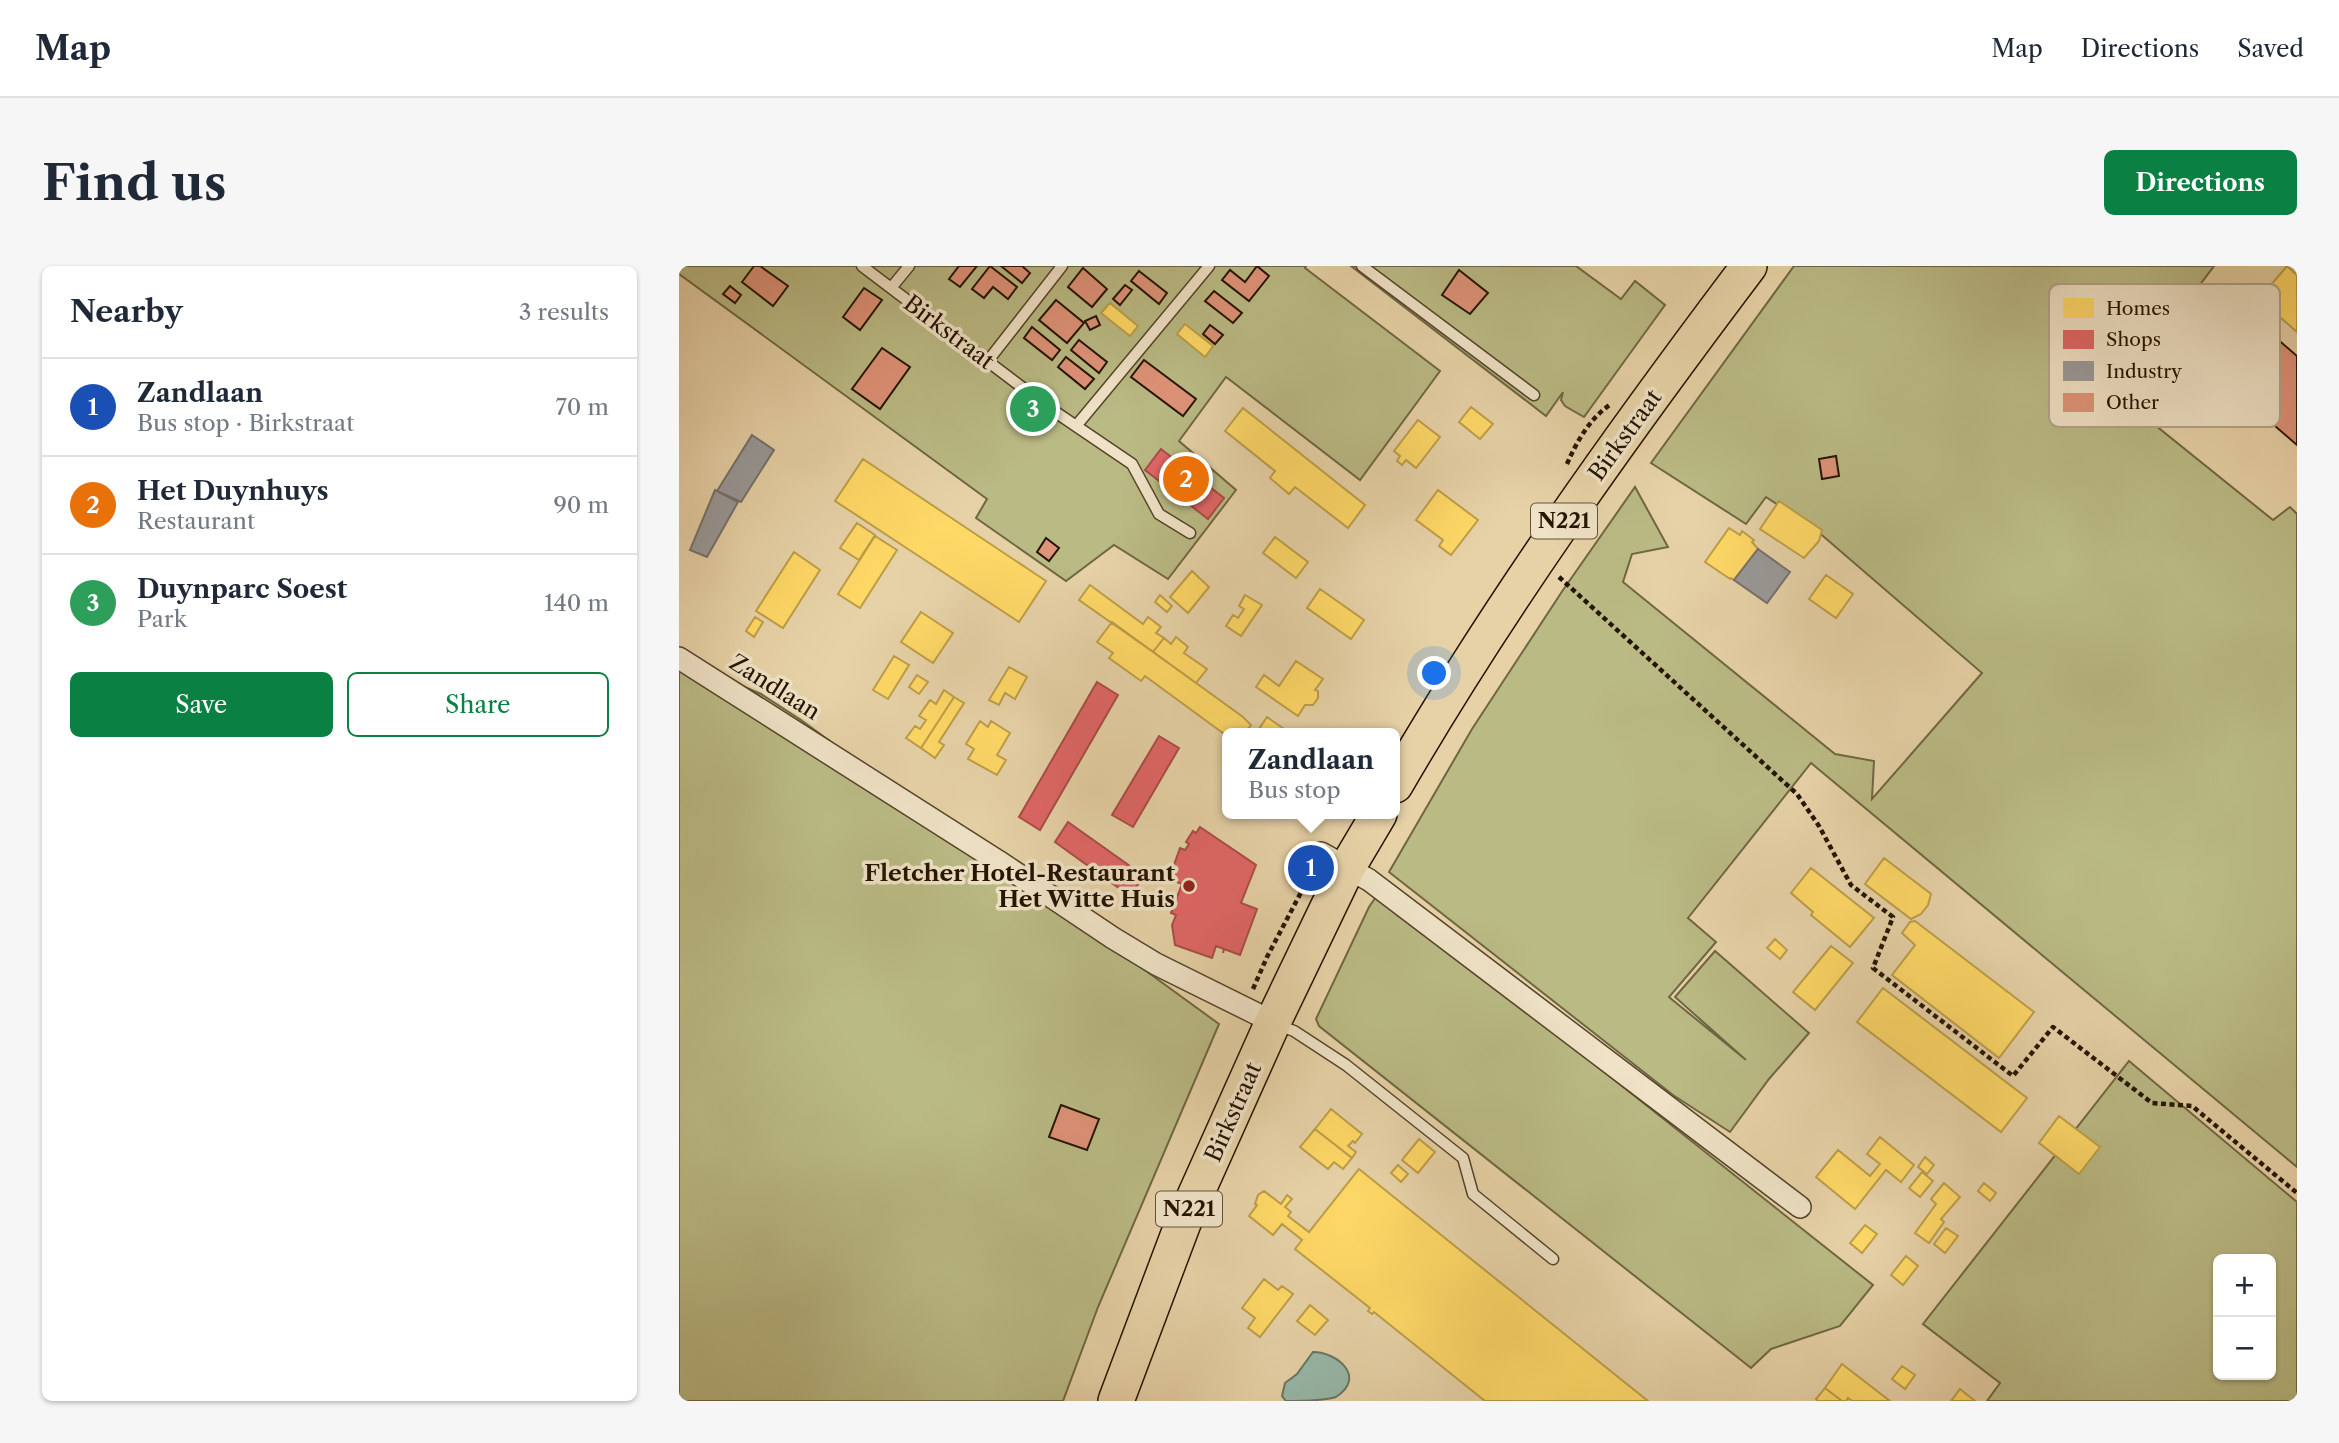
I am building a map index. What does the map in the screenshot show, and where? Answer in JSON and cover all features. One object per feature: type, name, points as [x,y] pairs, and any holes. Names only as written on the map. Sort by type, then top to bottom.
[{"type":"main road","name":"Birkstraat","points":[[1400,776],[1536,560],[1749,266]]},
{"type":"main road","name":"Birkstraat","points":[[1116,1401],[1258,1016],[1334,860],[1373,819]]},
{"type":"street","name":"Zandlaan","points":[[679,658],[998,861],[1113,938],[1156,964],[1258,1016]]},
{"type":"street","points":[[1334,860],[1369,880],[1800,1207]]},
{"type":"lane","name":"Birkstraat","points":[[862,266],[987,362],[1132,464],[1159,514],[1190,533]]},
{"type":"lane","points":[[891,288],[909,266]]},
{"type":"lane","points":[[987,362],[1062,266]]},
{"type":"lane","points":[[1076,425],[1209,266]]},
{"type":"lane","points":[[1362,266],[1534,395]]},
{"type":"lane","points":[[1258,1016],[1294,1031],[1346,1065],[1463,1158],[1473,1194],[1553,1259]]},
{"type":"path","points":[[1556,574],[1797,794],[1819,826],[1851,885],[1893,917],[1873,968],[2013,1076],[2053,1027],[2152,1103],[2192,1106],[2297,1193]]},
{"type":"path","points":[[1258,1016],[1267,957],[1334,860]]},
{"type":"green space","points":[[679,266],[1306,266],[1305,268],[1440,371],[1360,480],[1226,377],[1179,441],[1236,490],[1168,579],[1114,545],[1066,581],[976,518],[987,499],[679,274]]},
{"type":"green space","points":[[1351,266],[1576,266],[1621,299],[1635,281],[1665,305],[1584,417],[1565,406],[1561,400],[1563,392],[1546,416]]},
{"type":"green space","points":[[1794,266],[2214,266],[2201,284],[2049,284],[2049,427],[2158,427],[2273,520],[2290,507],[2297,514],[2297,1167],[1811,763],[1688,918],[1716,942],[1669,997],[1746,1060],[1675,997],[1715,951],[1809,1033],[1769,1079],[1730,1132],[1673,1095],[1389,872],[1472,729],[1563,590],[1635,487],[1668,547],[1632,554],[1623,582],[1835,754],[1874,761],[1872,799],[1982,673],[1816,530],[1766,497],[1746,524],[1651,463]]},
{"type":"green space","points":[[679,659],[761,694],[801,720],[1219,1024],[1098,1307],[1063,1401],[679,1401]]},
{"type":"green space","points":[[1376,897],[1564,1040],[1873,1285],[1840,1326],[1771,1349],[1751,1368],[1319,1026],[1316,1019]]},
{"type":"green space","points":[[2129,1061],[2297,1202],[2297,1401],[1987,1401],[2000,1383],[1923,1324]]},
{"type":"shaded area","points":[[1313,1352],[1331,1356],[1339,1361],[1349,1374],[1349,1382],[1336,1397],[1286,1401],[1282,1396],[1285,1383],[1297,1374]]},
{"type":"building: Homes","points":[[2287,266],[2297,275],[2297,332],[2280,317],[2280,284],[2272,284]]},
{"type":"building: Homes","points":[[1110,303],[1138,326],[1130,336],[1101,313]]},
{"type":"building: Homes","points":[[1185,324],[1213,346],[1205,357],[1177,334]]},
{"type":"building: Homes","points":[[1471,407],[1493,424],[1480,439],[1459,422]]},
{"type":"building: Homes","points":[[1243,408],[1365,505],[1348,528],[1295,487],[1289,494],[1270,478],[1275,471],[1225,431]]},
{"type":"building: Homes","points":[[1418,420],[1440,437],[1416,468],[1406,460],[1402,465],[1397,461],[1400,456],[1394,451]]},
{"type":"building: Homes","points":[[863,459],[1046,581],[1019,622],[835,501]]},
{"type":"building: Homes","points":[[1438,490],[1478,520],[1451,555],[1439,546],[1443,540],[1416,520]]},
{"type":"building: Homes","points":[[1779,501],[1822,530],[1819,541],[1804,558],[1760,529]]},
{"type":"building: Homes","points":[[857,523],[875,535],[859,560],[840,548]]},
{"type":"building: Homes","points":[[1729,528],[1740,535],[1742,531],[1754,540],[1752,542],[1758,549],[1734,580],[1705,562]]},
{"type":"building: Homes","points":[[875,536],[897,550],[860,608],[838,594]]},
{"type":"building: Homes","points":[[1275,537],[1308,562],[1296,578],[1263,553]]},
{"type":"building: Homes","points":[[794,552],[820,570],[783,628],[756,611]]},
{"type":"building: Homes","points":[[1192,571],[1209,587],[1188,613],[1170,597]]},
{"type":"building: Homes","points":[[1826,575],[1853,594],[1836,618],[1809,599]]},
{"type":"building: Homes","points":[[1090,585],[1143,624],[1148,617],[1161,627],[1156,633],[1164,638],[1153,652],[1079,600]]},
{"type":"building: Homes","points":[[1320,589],[1364,620],[1351,639],[1307,608]]},
{"type":"building: Homes","points":[[1160,595],[1172,606],[1167,612],[1155,602]]},
{"type":"building: Homes","points":[[1245,595],[1262,605],[1241,636],[1226,626],[1233,615],[1238,618],[1244,609],[1239,606]]},
{"type":"building: Homes","points":[[921,612],[953,633],[933,663],[901,642]]},
{"type":"building: Homes","points":[[755,617],[763,622],[754,637],[746,631]]},
{"type":"building: Homes","points":[[1112,622],[1251,725],[1249,728],[1222,728],[1222,732],[1145,676],[1141,681],[1109,658],[1113,653],[1097,642]]},
{"type":"building: Homes","points":[[1176,637],[1188,647],[1184,653],[1207,669],[1196,683],[1153,652],[1164,638],[1171,644]]},
{"type":"building: Homes","points":[[894,656],[909,665],[888,699],[873,690]]},
{"type":"building: Homes","points":[[1296,661],[1323,679],[1315,690],[1318,691],[1318,698],[1313,705],[1305,705],[1298,716],[1256,687],[1264,675],[1279,686]]},
{"type":"building: Homes","points":[[1009,667],[1027,677],[1015,699],[1005,693],[999,705],[989,700]]},
{"type":"building: Homes","points":[[917,675],[928,682],[919,694],[909,687]]},
{"type":"building: Homes","points":[[944,690],[954,697],[921,748],[906,738],[915,726],[920,729],[926,720],[919,716],[930,700],[936,704]]},
{"type":"building: Homes","points":[[954,697],[964,703],[939,742],[944,745],[935,758],[921,748]]},
{"type":"building: Homes","points":[[1267,717],[1283,728],[1260,728]]},
{"type":"building: Homes","points":[[980,721],[988,727],[991,721],[1010,733],[997,755],[1006,760],[997,775],[968,759],[974,749],[966,744]]},
{"type":"building: Homes","points":[[1884,858],[1931,894],[1928,905],[1921,914],[1911,919],[1865,884]]},
{"type":"building: Homes","points":[[1811,868],[1874,918],[1850,947],[1811,915],[1813,912],[1791,893]]},
{"type":"building: Homes","points":[[1915,921],[2034,1012],[1999,1058],[1892,975],[1915,945],[1902,933],[1910,922]]},
{"type":"building: Homes","points":[[1775,939],[1787,950],[1780,959],[1767,948]]},
{"type":"building: Homes","points":[[1831,946],[1853,963],[1815,1010],[1793,992]]},
{"type":"building: Homes","points":[[1883,988],[2027,1098],[2001,1132],[1857,1022]]},
{"type":"building: Homes","points":[[1331,1109],[1362,1134],[1355,1143],[1353,1141],[1348,1146],[1356,1152],[1352,1158],[1315,1129]]},
{"type":"building: Homes","points":[[2059,1116],[2100,1147],[2079,1174],[2039,1143]]},
{"type":"building: Homes","points":[[1315,1129],[1352,1158],[1343,1169],[1334,1162],[1328,1169],[1300,1147]]},
{"type":"building: Homes","points":[[1880,1137],[1914,1165],[1901,1182],[1886,1170],[1855,1209],[1816,1177],[1838,1150],[1870,1176],[1880,1164],[1867,1154]]},
{"type":"building: Homes","points":[[1419,1139],[1435,1152],[1418,1173],[1402,1160]]},
{"type":"building: Homes","points":[[1925,1157],[1934,1165],[1927,1174],[1918,1167]]},
{"type":"building: Homes","points":[[1398,1165],[1408,1174],[1401,1182],[1391,1173]]},
{"type":"building: Homes","points":[[1359,1169],[1648,1401],[1485,1401],[1374,1312],[1372,1314],[1368,1311],[1370,1308],[1295,1249],[1302,1240],[1282,1224],[1273,1235],[1249,1216],[1257,1205],[1258,1195],[1264,1191],[1281,1204],[1287,1195],[1292,1199],[1285,1207],[1291,1212],[1288,1216],[1309,1232]]},
{"type":"building: Homes","points":[[1922,1172],[1933,1181],[1920,1197],[1909,1188]]},
{"type":"building: Homes","points":[[1944,1183],[1960,1197],[1941,1219],[1944,1222],[1929,1243],[1915,1233],[1936,1204],[1931,1199]]},
{"type":"building: Homes","points":[[1984,1183],[1996,1193],[1990,1201],[1978,1191]]},
{"type":"building: Homes","points":[[1865,1225],[1877,1234],[1862,1253],[1850,1243]]},
{"type":"building: Homes","points":[[1946,1228],[1958,1236],[1945,1253],[1934,1244]]},
{"type":"building: Homes","points":[[1906,1256],[1918,1266],[1903,1285],[1891,1275]]},
{"type":"building: Homes","points":[[1264,1279],[1278,1290],[1282,1286],[1293,1294],[1260,1337],[1248,1328],[1255,1318],[1242,1308]]},
{"type":"building: Homes","points":[[1310,1305],[1328,1320],[1315,1335],[1297,1321]]},
{"type":"building: Homes","points":[[1842,1364],[1890,1401],[1852,1401],[1848,1398],[1842,1401],[1825,1388]]},
{"type":"building: Homes","points":[[1902,1366],[1915,1375],[1905,1389],[1892,1379]]},
{"type":"building: Homes","points":[[1825,1388],[1842,1401],[1818,1401],[1816,1399]]},
{"type":"building: Homes","points":[[1960,1389],[1975,1401],[1951,1401]]},
{"type":"building: Shops","points":[[1161,449],[1224,498],[1208,519],[1145,470]]},
{"type":"building: Shops","points":[[1097,682],[1118,695],[1040,830],[1019,817]]},
{"type":"building: Shops","points":[[1159,736],[1179,748],[1133,827],[1112,815]]},
{"type":"building: Shops","points":[[1068,822],[1144,876],[1130,896],[1055,842]]},
{"type":"building: Shops","points":[[1200,827],[1256,865],[1241,903],[1257,909],[1240,955],[1216,946],[1212,958],[1175,945],[1172,925],[1176,915],[1171,913],[1182,884],[1169,879],[1180,848],[1185,850],[1189,844],[1186,842],[1193,831],[1196,833]]},
{"type":"building: Industry","points":[[752,435],[774,450],[741,502],[717,491]]},
{"type":"building: Industry","points":[[715,490],[738,502],[707,557],[690,550]]},
{"type":"building: Industry","points":[[1758,549],[1790,572],[1767,603],[1734,580]]},
{"type":"building: Other","points":[[754,266],[760,266],[788,286],[773,306],[742,282]]},
{"type":"building: Other","points":[[959,266],[977,266],[960,287],[949,279]]},
{"type":"building: Other","points":[[990,266],[1017,287],[1008,299],[993,287],[984,298],[972,289]]},
{"type":"building: Other","points":[[1001,266],[1022,266],[1030,273],[1022,283]]},
{"type":"building: Other","points":[[1257,266],[1269,276],[1249,301],[1222,280],[1230,270],[1245,282]]},
{"type":"building: Other","points":[[1083,268],[1107,289],[1092,307],[1068,287]]},
{"type":"building: Other","points":[[1459,270],[1488,293],[1470,314],[1442,295]]},
{"type":"building: Other","points":[[1139,271],[1167,293],[1159,304],[1131,281]]},
{"type":"building: Other","points":[[1125,285],[1132,290],[1120,305],[1113,299]]},
{"type":"building: Other","points":[[730,286],[741,295],[735,303],[723,294]]},
{"type":"building: Other","points":[[864,288],[882,300],[860,330],[843,317]]},
{"type":"building: Other","points":[[1214,291],[1242,313],[1233,323],[1205,301]]},
{"type":"building: Other","points":[[1056,300],[1084,323],[1067,343],[1039,320]]},
{"type":"building: Other","points":[[1096,316],[1100,325],[1090,330],[1085,321]]},
{"type":"building: Other","points":[[1210,325],[1223,335],[1215,344],[1203,334]]},
{"type":"building: Other","points":[[1032,327],[1060,350],[1052,360],[1024,338]]},
{"type":"building: Other","points":[[1079,340],[1107,362],[1099,373],[1071,350]]},
{"type":"building: Other","points":[[2280,341],[2297,356],[2297,445],[2276,427],[2280,427]]},
{"type":"building: Other","points":[[882,348],[910,367],[880,409],[852,389]]},
{"type":"building: Other","points":[[1066,357],[1094,379],[1085,389],[1058,367]]},
{"type":"building: Other","points":[[1144,360],[1196,399],[1183,416],[1131,377]]},
{"type":"building: Other","points":[[1836,456],[1839,476],[1822,479],[1819,459]]},
{"type":"building: Other","points":[[1046,538],[1059,548],[1049,561],[1037,552]]},
{"type":"building: Other","points":[[1061,1105],[1099,1119],[1087,1150],[1049,1137]]},
{"type":"place","name":"Duynparc Soest","points":[[1033,409]]},
{"type":"place","name":"Het Duynhuys","points":[[1186,479]]},
{"type":"place","name":"Zandlaan","points":[[1311,868]]},
{"type":"place","name":"Fletcher Hotel-Restaurant Het Witte Huis","points":[[1189,886]]}]
